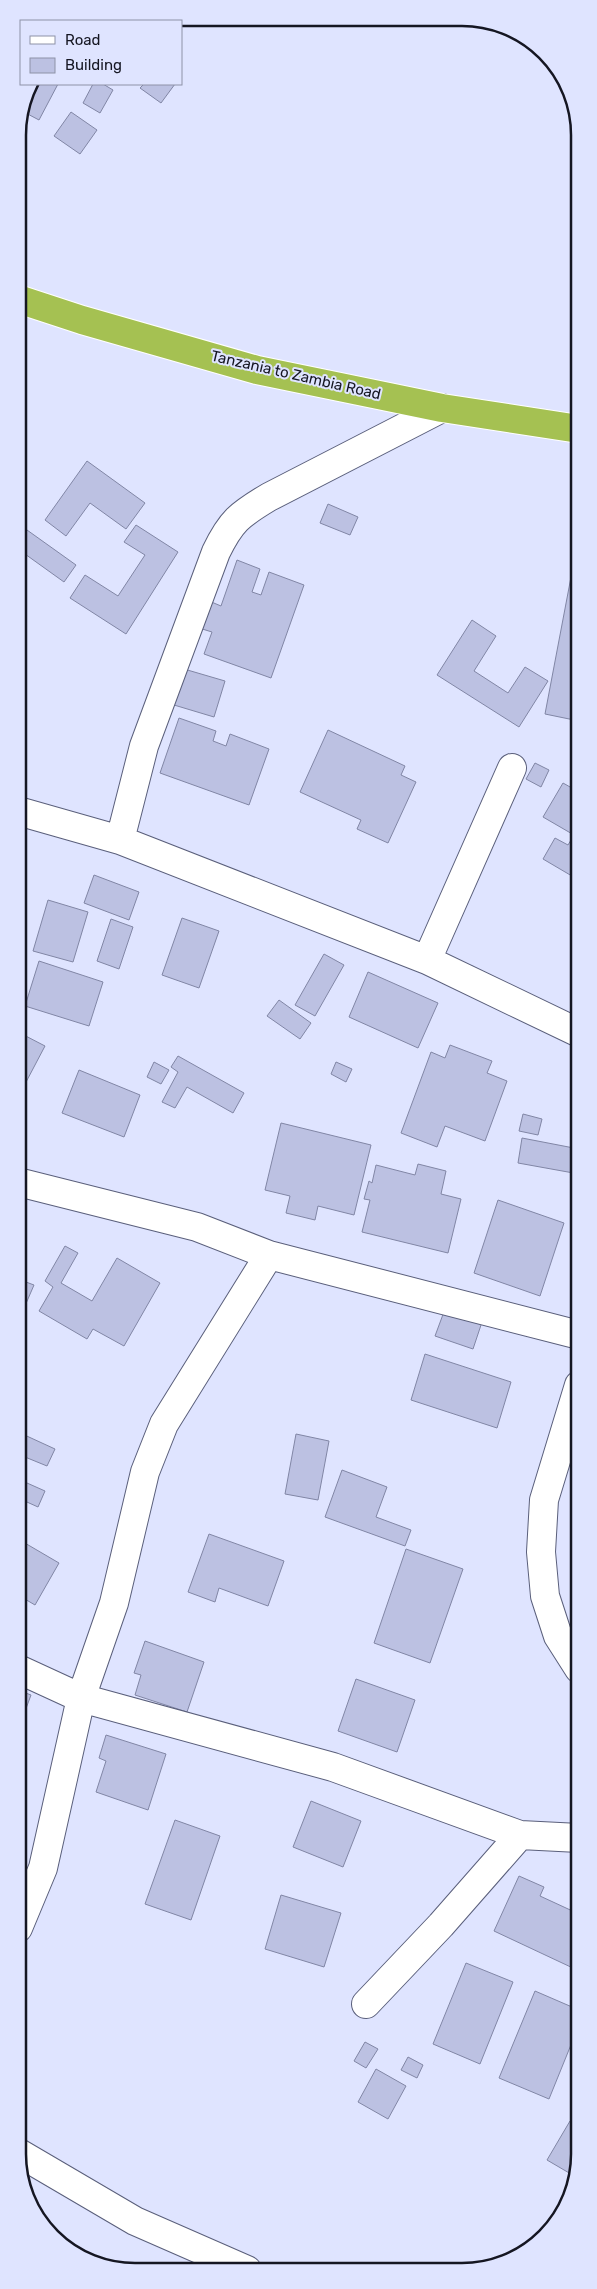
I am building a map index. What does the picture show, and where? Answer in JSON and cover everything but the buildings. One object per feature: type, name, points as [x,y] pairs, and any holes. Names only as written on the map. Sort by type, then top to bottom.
[{"type":"highway","name":"Tanzania to Zambia Road","points":[[26,302],[82,320],[257,370],[442,408],[571,428]]},
{"type":"street","points":[[120,840],[144,746],[216,552],[232,522],[268,497],[442,408]]},
{"type":"street","points":[[428,960],[512,768]]},
{"type":"street","points":[[26,813],[120,840],[428,960],[571,1029]]},
{"type":"street","points":[[26,1184],[197,1227],[268,1255],[571,1333]]},
{"type":"street","points":[[26,1909],[43,1868],[81,1698],[114,1603],[145,1472],[164,1424],[268,1255]]},
{"type":"street","points":[[571,1411],[544,1500],[541,1552],[545,1596],[558,1636],[571,1656]]},
{"type":"street","points":[[26,1673],[81,1698],[333,1767],[520,1836],[571,1838]]},
{"type":"street","points":[[366,2004],[441,1925],[520,1836]]},
{"type":"street","points":[[26,2158],[135,2221],[231,2263]]}]
